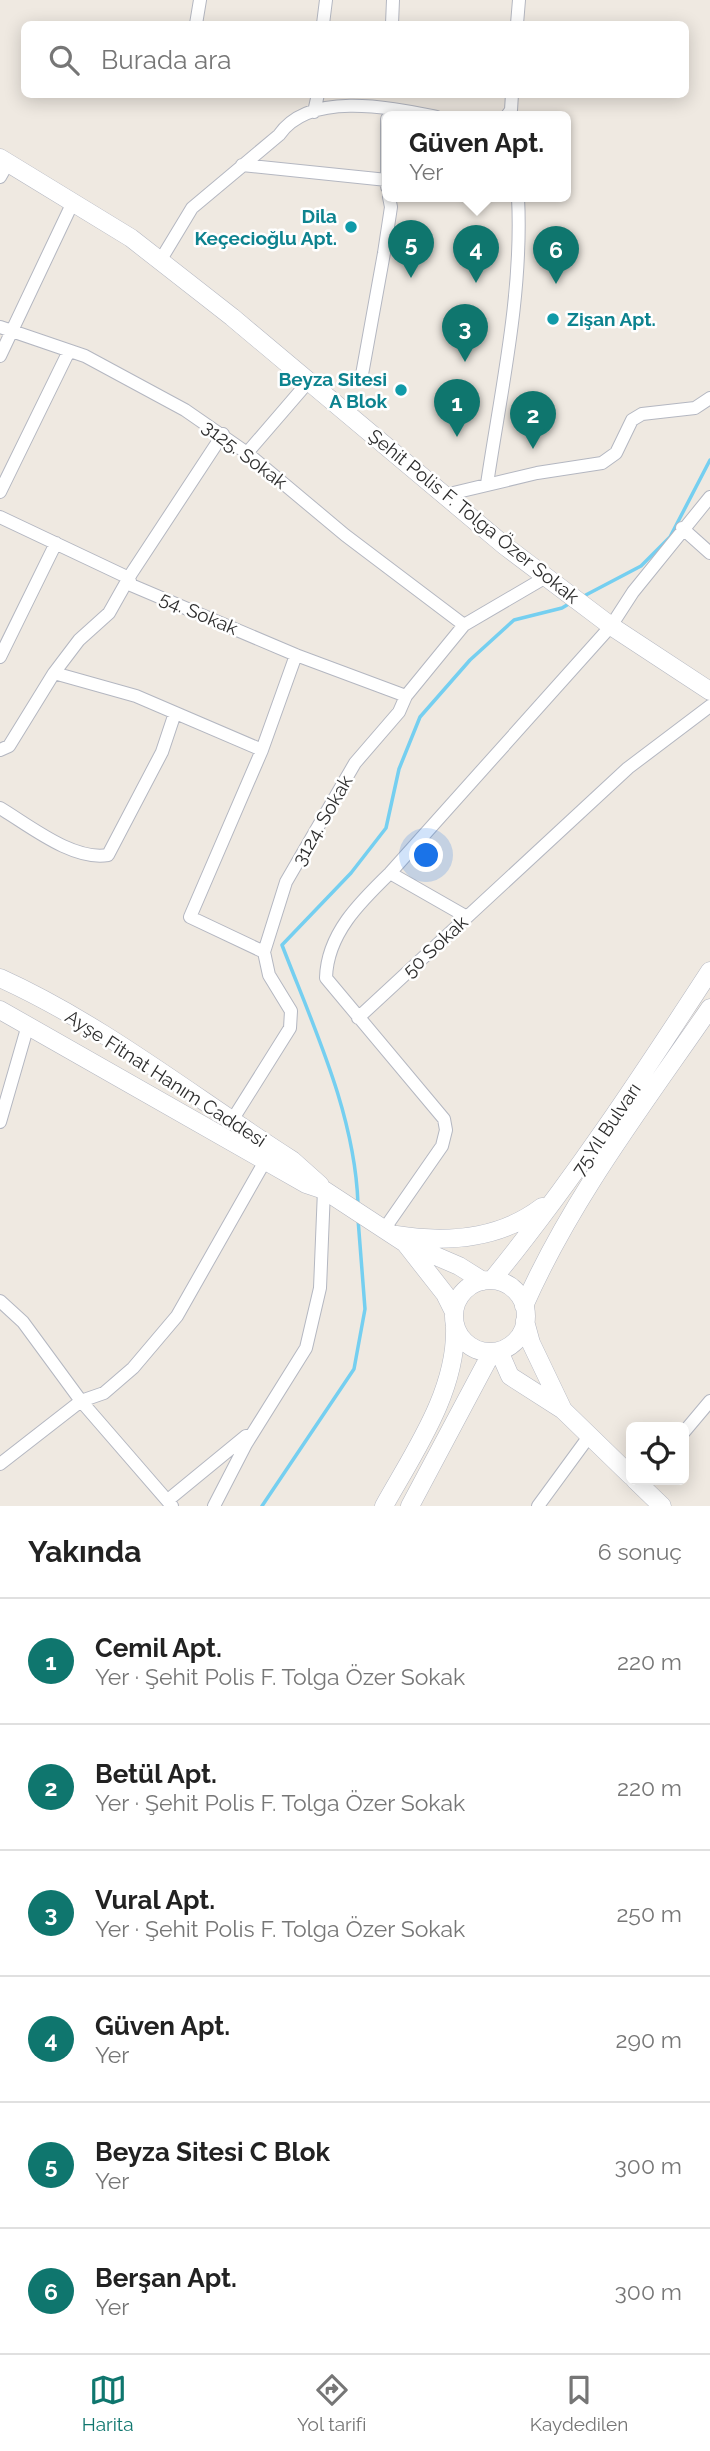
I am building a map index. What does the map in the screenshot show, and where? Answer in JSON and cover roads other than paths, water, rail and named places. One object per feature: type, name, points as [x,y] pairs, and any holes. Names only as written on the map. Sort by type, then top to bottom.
[{"type":"main road","name":"Şehit Polis F. Tolga Özer Sokak","points":[[3,166],[73,202],[131,238],[552,582],[710,691]]},
{"type":"main road","name":"75.Yıl Bulvarı","points":[[488,1281],[562,1192],[710,971]]},
{"type":"main road","name":"Ayşe Fitnat Hanım Caddesi","points":[[0,978],[45,998],[292,1160],[313,1176],[324,1190]]},
{"type":"main road","points":[[33,1028],[29,1013],[45,998]]},
{"type":"main road","name":"75.Yıl Bulvarı","points":[[525,1314],[550,1249],[613,1149],[710,1008]]},
{"type":"main road","name":"Ayşe Fitnat Hanım Caddesi","points":[[0,1010],[306,1184],[324,1190],[395,1235],[488,1281]]},
{"type":"main road","points":[[395,1235],[430,1240],[469,1238],[526,1220],[562,1192]]},
{"type":"main road","name":"Ayşe Fitnat Hanım Caddesi","points":[[395,1235],[445,1294],[455,1320]]},
{"type":"main road","points":[[384,1506],[444,1392],[456,1346],[455,1320],[464,1292],[488,1281],[512,1288],[525,1314],[531,1343],[563,1410]]},
{"type":"main road","points":[[410,1506],[496,1351],[517,1340],[525,1314]]},
{"type":"main road","points":[[455,1320],[469,1346],[496,1351]]},
{"type":"main road","points":[[496,1351],[510,1376],[563,1410],[626,1469]]},
{"type":"main road","points":[[643,1485],[662,1506]]},
{"type":"street","points":[[196,21],[200,0]]},
{"type":"street","points":[[323,21],[326,0]]},
{"type":"street","points":[[392,21],[393,0]]},
{"type":"street","points":[[517,21],[519,0]]},
{"type":"street","points":[[314,112],[317,98]]},
{"type":"street","points":[[160,261],[192,208],[279,135],[288,122],[314,112],[374,99]]},
{"type":"street","points":[[242,165],[382,182]]},
{"type":"street","points":[[0,356],[73,202]]},
{"type":"street","points":[[361,380],[384,253],[390,202]]},
{"type":"street","points":[[488,484],[512,322],[519,227],[518,202]]},
{"type":"street","name":"3125. Sokak","points":[[0,327],[69,351],[126,377],[223,435],[345,535],[464,625]]},
{"type":"street","points":[[0,492],[69,351]]},
{"type":"street","points":[[247,453],[309,381]]},
{"type":"street","points":[[445,495],[488,484],[602,463],[615,453],[632,420],[642,414],[695,408],[710,398]]},
{"type":"street","points":[[0,750],[9,746],[54,673],[79,640],[109,613],[223,435]]},
{"type":"street","points":[[395,1235],[442,1146],[446,1130],[444,1119],[326,978],[326,959],[351,910],[390,873],[710,497]]},
{"type":"street","name":"54. Sokak","points":[[0,517],[129,578],[131,585],[296,654],[406,696]]},
{"type":"street","points":[[682,528],[710,553]]},
{"type":"street","points":[[0,657],[56,543]]},
{"type":"street","name":"3124. Sokak","points":[[264,952],[286,882],[355,763],[399,712],[406,696],[464,625],[552,582]]},
{"type":"street","points":[[231,1122],[290,1028],[291,1011],[269,975],[264,952],[190,917],[262,750],[296,654]]},
{"type":"street","points":[[54,673],[136,696],[262,750]]},
{"type":"street","name":"50 Sokak","points":[[358,1018],[628,768],[710,706]]},
{"type":"street","points":[[0,808],[83,853],[93,857],[108,855],[162,752],[175,713]]},
{"type":"street","points":[[390,873],[467,917]]},
{"type":"street","points":[[0,1122],[33,1028]]},
{"type":"street","points":[[0,1464],[81,1401],[104,1393],[133,1368],[177,1316],[265,1161]]},
{"type":"street","points":[[214,1506],[256,1428],[306,1348],[320,1288],[324,1190]]},
{"type":"street","points":[[0,1301],[23,1322],[81,1401],[170,1503],[256,1428]]},
{"type":"street","points":[[689,1426],[710,1401]]},
{"type":"street","points":[[538,1506],[590,1435]]},
{"type":"waterway","points":[[582,597],[641,566],[670,537],[710,460]]},
{"type":"waterway","points":[[358,1204],[355,1171],[341,1105],[282,945],[351,873],[386,828],[399,769],[420,717],[470,660],[514,620],[562,608],[572,602]]},
{"type":"waterway","points":[[262,1506],[354,1369],[365,1309],[358,1219]]},
{"type":"place","name":"Dila Keçecioğlu Apt.","points":[[351,227]]},
{"type":"place","name":"Beyza Sitesi C Blok","points":[[411,278]]},
{"type":"place","name":"Güven Apt.","points":[[476,283]]},
{"type":"place","name":"Berşan Apt.","points":[[556,284]]},
{"type":"place","name":"Zişan Apt.","points":[[553,319]]},
{"type":"place","name":"Vural Apt.","points":[[465,362]]},
{"type":"place","name":"Beyza Sitesi A Blok","points":[[401,390]]},
{"type":"place","name":"Cemil Apt.","points":[[457,437]]},
{"type":"place","name":"Betül Apt.","points":[[533,449]]}]
